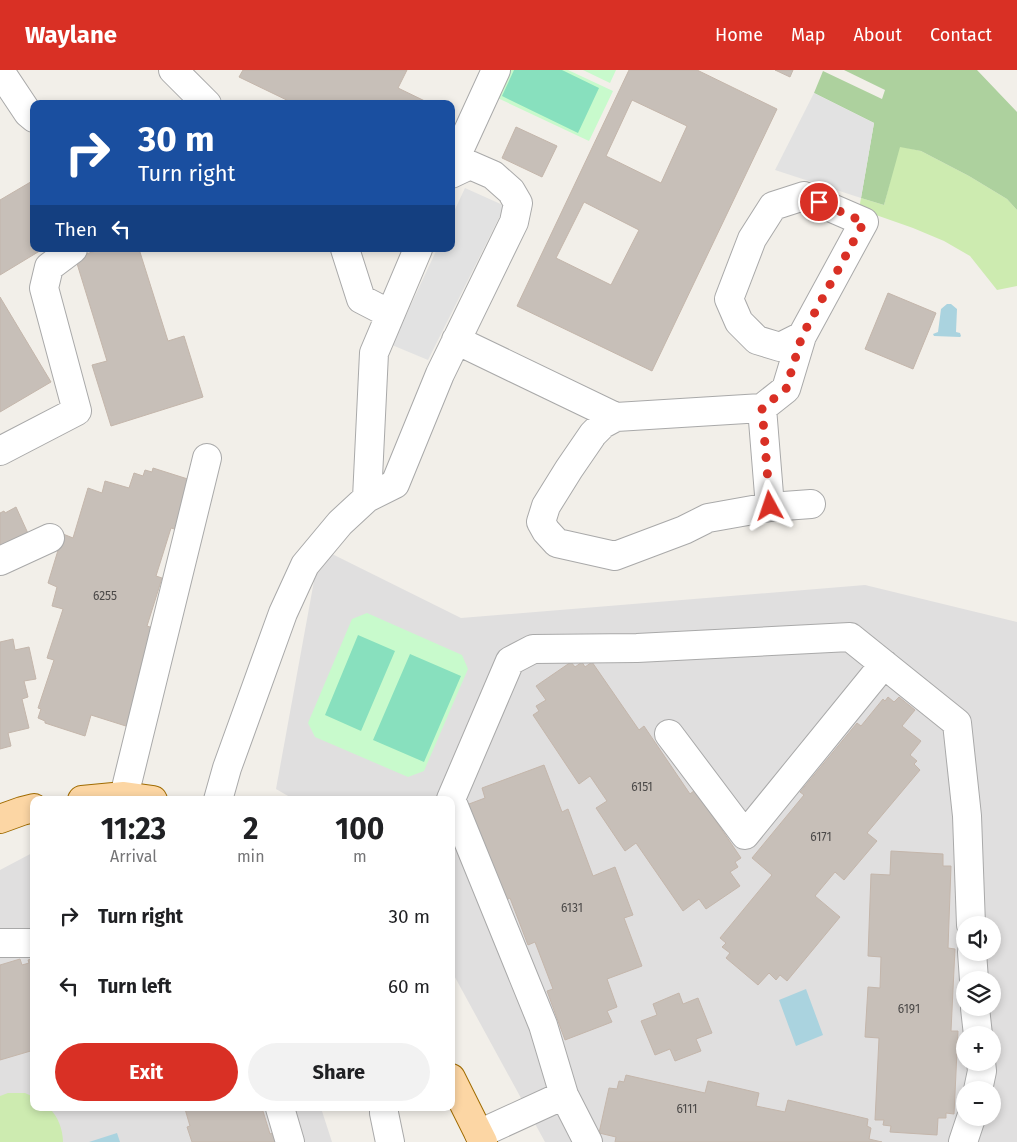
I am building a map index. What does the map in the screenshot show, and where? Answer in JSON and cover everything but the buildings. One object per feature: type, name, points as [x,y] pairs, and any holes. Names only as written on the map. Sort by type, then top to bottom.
[{"type":"main road","points":[[0,818],[30,809]]},
{"type":"main road","points":[[455,1086],[481,1138]]},
{"type":"lane","points":[[173,70],[203,100]]},
{"type":"lane","points":[[455,159],[496,70]]},
{"type":"lane","points":[[0,71],[30,115]]},
{"type":"lane","points":[[219,796],[227,768],[284,613],[305,565],[340,524],[367,498],[395,484],[440,374],[514,222],[518,203],[511,191],[493,175],[470,165],[455,172]]},
{"type":"lane","points":[[802,336],[780,347],[757,340],[739,322],[729,299],[752,239],[773,206],[804,196],[864,222],[802,336],[786,389],[762,408],[616,417],[603,424],[593,434],[569,469],[546,506],[541,522],[546,531],[557,542],[615,556],[684,530],[708,518],[770,506],[811,504]]},
{"type":"lane","points":[[0,451],[77,412],[44,288],[49,267],[69,252]]},
{"type":"lane","points":[[346,252],[361,299],[390,314]]},
{"type":"lane","points":[[367,498],[374,353],[417,252]]},
{"type":"lane","points":[[456,340],[616,417]]},
{"type":"lane","points":[[762,408],[770,506]]},
{"type":"lane","points":[[124,796],[207,458]]},
{"type":"lane","points":[[0,561],[50,538]]},
{"type":"lane","points":[[452,796],[510,661],[533,649],[637,648],[850,637],[957,723],[967,816],[971,916]]},
{"type":"lane","points":[[669,734],[745,835],[884,664]]},
{"type":"lane","points":[[455,809],[542,1025],[564,1095],[588,1142]]},
{"type":"lane","points":[[0,943],[30,943]]},
{"type":"lane","points":[[481,1138],[564,1095]]},
{"type":"lane","points":[[281,1111],[290,1142]]},
{"type":"lane","points":[[384,1111],[390,1142]]},
{"type":"lane","points":[[963,1142],[968,1126]]},
{"type":"shaded area","points":[[814,93],[874,123],[861,198],[775,170]]},
{"type":"shaded area","points":[[465,188],[505,206],[428,360],[392,345],[436,252],[455,252],[455,209]]},
{"type":"shaded area","points":[[320,548],[461,618],[865,585],[1017,622],[1017,1142],[545,1142],[455,977],[455,796],[288,796],[276,789]]},
{"type":"shaded area","points":[[30,854],[30,1111],[322,1111],[332,1142],[0,1142],[0,870]]},
{"type":"green space","points":[[500,70],[568,70],[613,91],[589,141],[489,94]]},
{"type":"green space","points":[[514,70],[562,70],[599,88],[578,133],[502,96]]},
{"type":"green space","points":[[583,70],[616,70],[610,83]]},
{"type":"green space","points":[[844,70],[977,70],[1017,112],[1017,210],[1007,199],[969,176],[921,151],[900,147],[884,205],[861,198],[874,123],[814,93],[823,71],[882,99],[885,90]]},
{"type":"green space","points":[[899,146],[921,151],[969,176],[1007,199],[1017,210],[1017,286],[997,290],[970,256],[944,241],[859,209],[861,198],[884,205]]},
{"type":"green space","points":[[367,613],[462,655],[468,669],[424,771],[408,777],[315,737],[308,723],[352,619]]},
{"type":"green space","points":[[358,635],[395,651],[361,731],[325,715]]},
{"type":"green space","points":[[410,654],[461,676],[424,762],[373,740]]},
{"type":"green space","points":[[8,1093],[25,1093],[30,1095],[30,1111],[52,1111],[59,1124],[63,1142],[0,1142],[0,1096]]},
{"type":"water","points":[[947,304],[951,304],[957,309],[956,332],[960,333],[960,337],[934,336],[933,334],[938,332],[941,309]]},
{"type":"water","points":[[806,989],[823,1035],[796,1046],[779,1000]]},
{"type":"water","points":[[117,1133],[120,1142],[89,1142]]},
{"type":"route","points":[[770,506],[762,408],[786,389],[802,336],[864,222],[819,202]]}]
